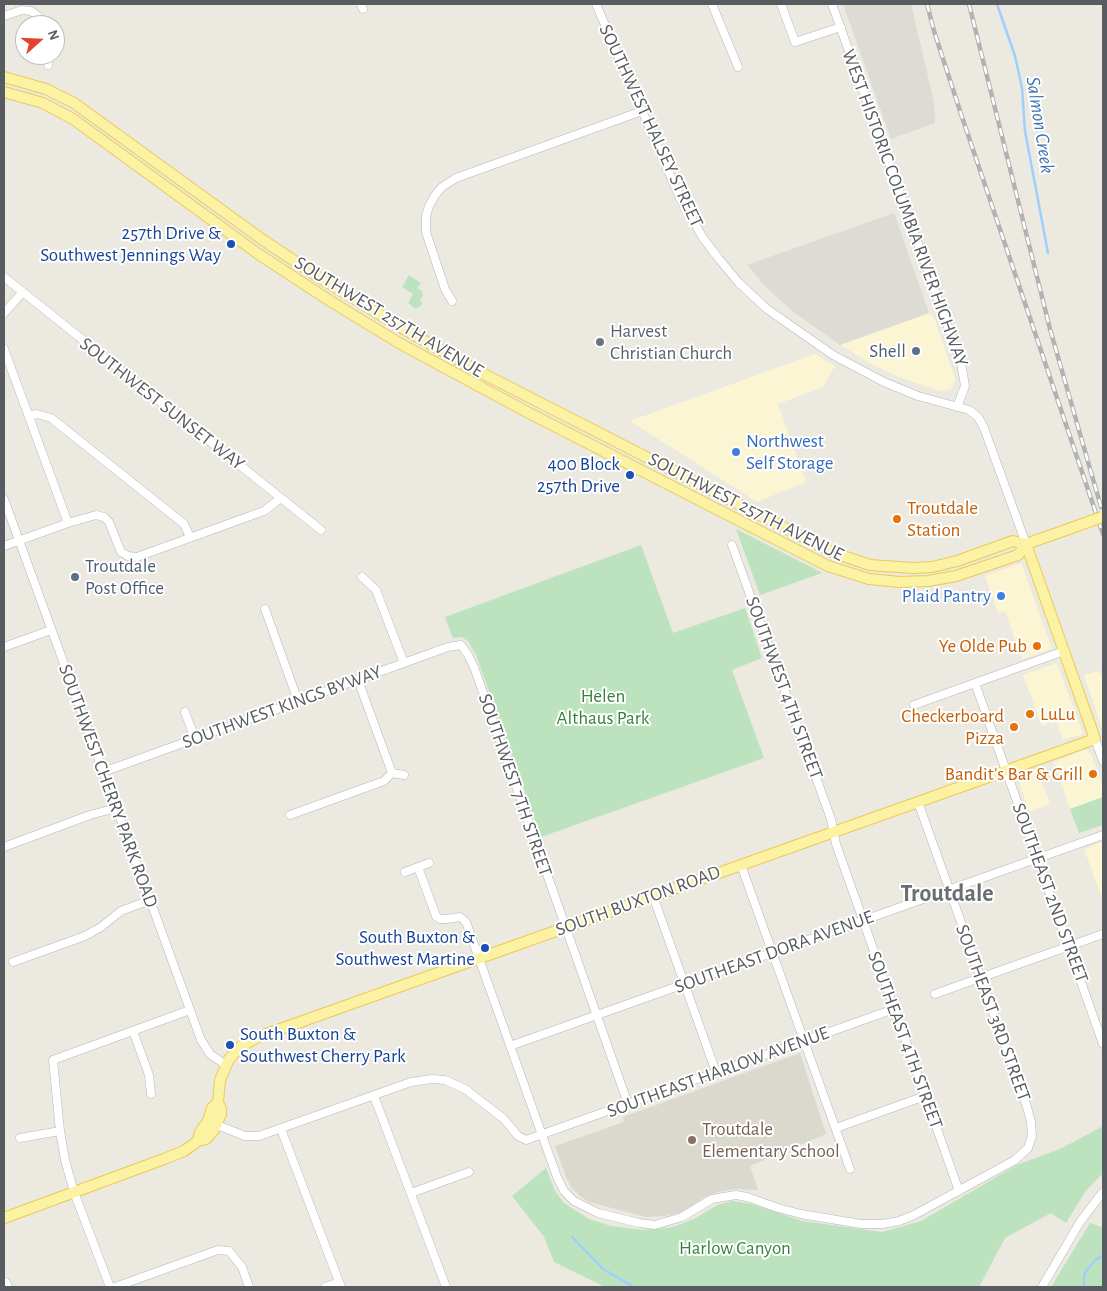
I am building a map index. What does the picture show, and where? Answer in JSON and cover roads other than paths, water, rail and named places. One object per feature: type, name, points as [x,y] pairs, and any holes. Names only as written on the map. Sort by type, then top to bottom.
[{"type":"main road","name":"SOUTHWEST 257TH AVENUE","points":[[4,77],[46,89],[74,103],[263,240],[320,278],[402,328],[474,369],[834,553],[870,565],[914,568],[957,561],[1013,541],[1026,544],[1018,554],[970,572],[928,581],[900,582],[869,579],[828,566],[529,413],[399,344],[326,299],[257,253],[73,119],[43,104],[4,92]]},
{"type":"main road","points":[[1095,739],[1026,544],[1103,517]]},
{"type":"main road","name":"SOUTH BUXTON ROAD","points":[[217,1125],[222,1109],[218,1102],[220,1080],[226,1065],[241,1046],[258,1037],[1095,739]]},
{"type":"main road","name":"SOUTH BUXTON ROAD","points":[[198,1141],[200,1132],[208,1121],[212,1108],[218,1102]]},
{"type":"main road","points":[[4,1218],[178,1154],[198,1141],[206,1139],[217,1125]]},
{"type":"street","name":"SOUTHWEST HALSEY STREET","points":[[596,4],[680,198],[703,238],[739,284],[767,309],[804,336],[869,376],[918,396],[957,407]]},
{"type":"street","points":[[712,4],[738,68]]},
{"type":"street","points":[[781,4],[795,42],[840,27]]},
{"type":"street","name":"WEST HISTORIC COLUMBIA RIVER HIGHWAY","points":[[832,4],[964,373],[965,386],[957,407]]},
{"type":"street","points":[[4,16],[22,10],[31,11],[37,15]]},
{"type":"street","points":[[452,301],[445,289],[426,232],[428,206],[442,187],[456,178],[642,111]]},
{"type":"street","name":"SOUTHWEST SUNSET WAY","points":[[4,278],[321,530]]},
{"type":"street","points":[[4,313],[22,293]]},
{"type":"street","points":[[4,349],[68,523]]},
{"type":"street","points":[[957,407],[969,410],[981,421],[1026,544]]},
{"type":"street","points":[[29,416],[37,414],[51,418],[184,524],[190,537]]},
{"type":"street","points":[[4,546],[91,516],[104,517],[111,526],[122,552],[132,556],[141,555],[264,511],[281,498]]},
{"type":"street","name":"SOUTHWEST CHERRY PARK ROAD","points":[[4,499],[190,1010],[205,1048],[214,1058],[226,1065]]},
{"type":"street","name":"SOUTHWEST 4TH STREET","points":[[732,545],[831,819],[833,832]]},
{"type":"street","points":[[362,577],[376,590],[404,663]]},
{"type":"street","points":[[265,609],[298,702]]},
{"type":"street","points":[[4,647],[51,630]]},
{"type":"street","name":"SOUTHWEST KINGS BYWAY","points":[[103,772],[448,647],[460,645]]},
{"type":"street","name":"SOUTHWEST 7TH STREET","points":[[460,645],[474,667],[628,1104]]},
{"type":"street","points":[[914,705],[1064,651]]},
{"type":"street","points":[[358,680],[392,773]]},
{"type":"street","name":"SOUTHEAST 2ND STREET","points":[[975,683],[1101,1031],[1103,1044]]},
{"type":"street","points":[[185,712],[195,739]]},
{"type":"street","points":[[1095,739],[1103,761]]},
{"type":"street","points":[[392,773],[404,775]]},
{"type":"street","points":[[290,815],[384,781],[392,773]]},
{"type":"street","name":"SOUTHEAST 3RD STREET","points":[[918,802],[1031,1122],[1031,1141],[1028,1148],[1020,1156],[959,1191]]},
{"type":"street","points":[[4,847],[90,815],[116,808]]},
{"type":"street","name":"SOUTHEAST 4TH STREET","points":[[833,832],[862,921],[959,1191]]},
{"type":"street","name":"SOUTHEAST DORA AVENUE","points":[[510,1046],[1103,835]]},
{"type":"street","points":[[405,872],[429,863]]},
{"type":"street","points":[[741,865],[850,1169]]},
{"type":"street","points":[[418,867],[434,912],[440,919],[456,916],[466,922],[559,1182],[564,1191],[574,1201],[598,1213],[647,1224],[662,1224],[675,1220],[712,1199],[736,1195],[801,1214],[861,1224],[883,1224],[914,1215],[959,1191]]},
{"type":"street","points":[[653,896],[716,1072]]},
{"type":"street","points":[[13,962],[85,936],[101,927],[121,911],[150,900]]},
{"type":"street","points":[[936,994],[1103,934]]},
{"type":"street","name":"SOUTHEAST HARLOW AVENUE","points":[[541,1135],[894,1009]]},
{"type":"street","points":[[110,1287],[74,1192],[65,1160],[52,1060],[190,1010]]},
{"type":"street","points":[[133,1031],[149,1075],[151,1094]]},
{"type":"street","points":[[217,1125],[235,1133],[251,1137],[259,1136],[422,1080],[445,1080],[465,1089],[504,1119],[522,1138],[526,1140],[541,1135]]},
{"type":"street","points":[[374,1096],[446,1287]]},
{"type":"street","points":[[836,1128],[925,1096]]},
{"type":"street","points":[[281,1129],[340,1285],[325,1287]]},
{"type":"street","points":[[20,1138],[60,1131]]},
{"type":"street","points":[[411,1193],[469,1172]]},
{"type":"street","points":[[1042,1287],[1080,1222],[1103,1192]]},
{"type":"street","points":[[116,1287],[229,1247],[242,1267],[249,1287]]},
{"type":"waterway","name":"Salmon Creek","points":[[997,4],[1015,56],[1022,88],[1025,131],[1048,253]]},
{"type":"waterway","points":[[572,1237],[603,1269],[634,1287]]},
{"type":"waterway","points":[[1084,1287],[1084,1275],[1087,1270],[1096,1259],[1103,1256]]},
{"type":"railway","points":[[927,4],[962,117],[1103,534]]},
{"type":"railway","points":[[969,4],[1050,329],[1101,507]]},
{"type":"place","name":"257th Drive & Southwest Jennings Way","points":[[231,244]]},
{"type":"place","name":"Harvest Christian Church","points":[[600,342]]},
{"type":"place","name":"Shell","points":[[916,351]]},
{"type":"place","name":"Northwest Self Storage","points":[[736,452]]},
{"type":"place","name":"400 Block 257th Drive","points":[[630,475]]},
{"type":"place","name":"Troutdale Station","points":[[897,519]]},
{"type":"place","name":"Troutdale Post Office","points":[[75,577]]},
{"type":"place","name":"Plaid Pantry","points":[[1001,596]]},
{"type":"place","name":"Ye Olde Pub","points":[[1037,646]]},
{"type":"place","name":"LuLu","points":[[1030,714]]},
{"type":"place","name":"Checkerboard Pizza","points":[[1014,727]]},
{"type":"place","name":"Bandit's Bar & Grill","points":[[1093,774]]},
{"type":"place","name":"South Buxton & Southwest Martine","points":[[485,948]]},
{"type":"place","name":"South Buxton & Southwest Cherry Park","points":[[230,1045]]},
{"type":"place","name":"Troutdale Elementary School","points":[[692,1140]]},
{"type":"district","name":"Troutdale","points":[[947,894]]},
{"type":"park label","name":"Helen Althaus Park","points":[[603,707]]},
{"type":"park label","name":"Harlow Canyon","points":[[735,1248]]}]
